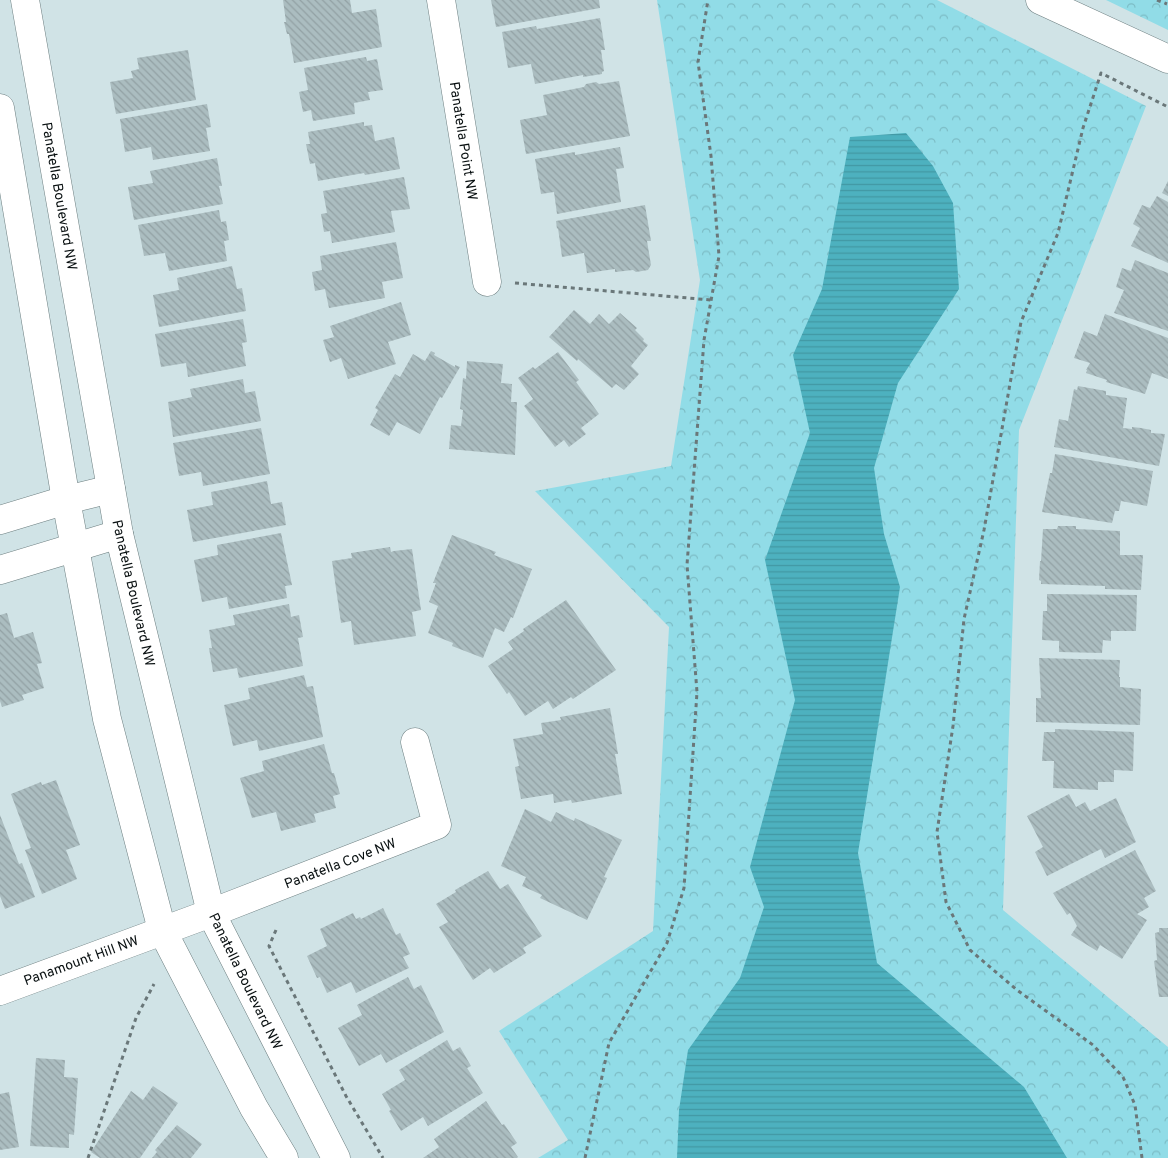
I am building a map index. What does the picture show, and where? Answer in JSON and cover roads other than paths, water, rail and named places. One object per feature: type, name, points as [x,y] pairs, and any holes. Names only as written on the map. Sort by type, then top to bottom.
[{"type":"street","name":"Panatella Boulevard NW","points":[[25,0],[119,534],[211,913],[336,1158]]},
{"type":"street","name":"Panatella Point NW","points":[[441,0],[487,282]]},
{"type":"street","points":[[1040,0],[1168,59]]},
{"type":"street","points":[[0,108],[66,500],[107,718],[162,930],[254,1108],[284,1158]]},
{"type":"street","points":[[0,520],[66,500],[111,489]]},
{"type":"street","points":[[0,570],[119,534]]},
{"type":"street","name":"Panatella Cove NW","points":[[162,930],[211,913],[437,824],[415,742]]},
{"type":"street","name":"Panamount Hill NW","points":[[0,991],[162,930]]}]
